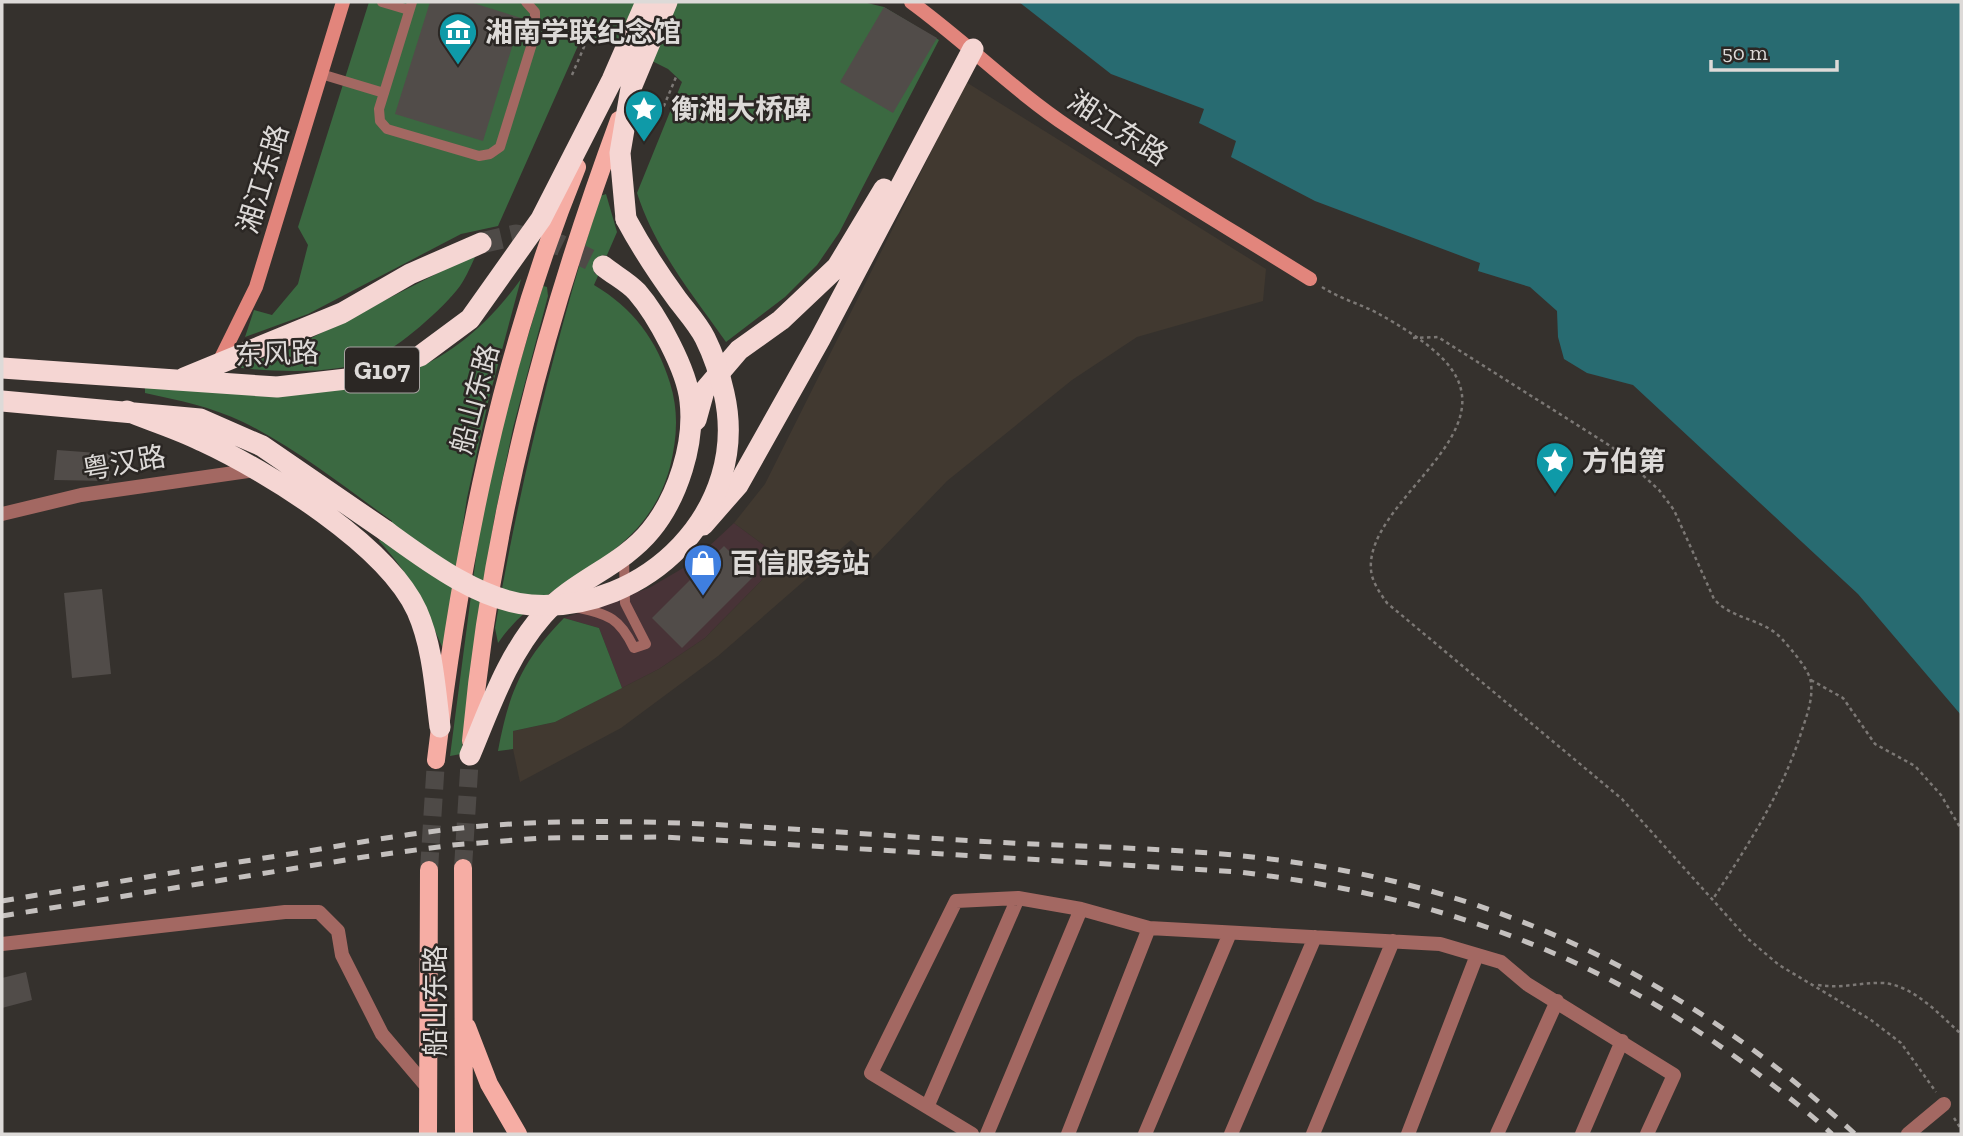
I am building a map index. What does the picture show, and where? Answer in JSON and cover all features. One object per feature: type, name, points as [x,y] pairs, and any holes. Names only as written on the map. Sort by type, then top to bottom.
[{"type":"highway","name":"G107","points":[[624,77],[646,2]]},
{"type":"highway","name":"G107","points":[[624,77],[667,2]]},
{"type":"highway","points":[[2,401],[201,419],[262,446],[440,570],[472,587],[529,605],[587,603],[632,586],[685,545],[738,485],[820,339],[973,49]]},
{"type":"highway","points":[[624,77],[620,153],[626,219],[640,247],[705,337],[724,394],[728,444],[717,492],[685,545]]},
{"type":"highway","name":"东风路","points":[[2,368],[277,387],[364,377],[420,356],[470,319],[541,219],[624,77]]},
{"type":"highway","points":[[470,755],[509,660],[545,613],[594,574],[624,555],[652,530],[676,487],[704,391],[739,350],[781,320],[836,267],[898,166],[949,93]]},
{"type":"highway","points":[[176,381],[342,313],[410,274],[481,243]]},
{"type":"highway","points":[[603,266],[637,292],[664,333],[690,399],[689,445]]},
{"type":"highway","points":[[127,411],[202,441],[255,470],[329,517],[384,564],[416,610],[430,654],[440,727]]},
{"type":"main road","name":"船山东路","points":[[436,760],[472,524],[502,394],[570,182],[624,77]]},
{"type":"main road","name":"船山东路","points":[[470,755],[479,655],[507,490],[577,234],[624,77]]},
{"type":"main road","name":"船山东路","points":[[463,868],[464,1134]]},
{"type":"main road","name":"船山东路","points":[[429,870],[429,1134]]},
{"type":"main road","points":[[463,1015],[489,1084],[518,1134]]},
{"type":"street","name":"湘江东路","points":[[217,366],[256,288],[343,2]]},
{"type":"street","name":"湘江东路","points":[[911,2],[973,49],[996,73],[1069,128],[1310,279]]},
{"type":"street","name":"粤汉路","points":[[2,514],[81,495],[255,470]]},
{"type":"street","points":[[928,1105],[1018,898]]},
{"type":"street","points":[[972,1134],[871,1073],[956,901],[1018,898],[1081,909],[1149,928],[1440,944],[1501,962],[1527,984],[1674,1075],[1647,1134]]},
{"type":"street","points":[[987,1134],[1081,909]]},
{"type":"street","points":[[2,944],[271,913],[319,912],[338,931],[342,956],[382,1034],[427,1087]]},
{"type":"street","points":[[1068,1134],[1149,928]]},
{"type":"street","points":[[1145,1134],[1230,933]]},
{"type":"street","points":[[1231,1134],[1315,937]]},
{"type":"street","points":[[1313,1134],[1393,941]]},
{"type":"street","points":[[1408,1134],[1477,955]]},
{"type":"street","points":[[1497,1134],[1557,1001]]},
{"type":"street","points":[[1582,1134],[1622,1041]]},
{"type":"street","points":[[1908,1134],[1944,1104]]},
{"type":"lane","points":[[382,2],[411,6],[379,109],[380,121],[387,129],[479,156],[490,155],[500,147],[535,34],[535,12],[526,2]]},
{"type":"lane","points":[[321,74],[384,93]]},
{"type":"lane","points":[[545,613],[573,607],[600,613],[623,626],[634,649],[646,644],[625,603],[624,555]]},
{"type":"path","points":[[572,75],[587,40]]},
{"type":"path","points":[[661,113],[676,77]]},
{"type":"path","points":[[1310,279],[1332,293],[1380,315],[1440,356],[1456,375],[1462,397],[1449,443],[1383,529],[1373,551],[1371,570],[1376,587],[1387,603],[1622,799],[1747,938],[1779,965],[1815,984],[1901,1042],[1961,1129]]},
{"type":"path","points":[[1413,338],[1438,337],[1612,447],[1659,490],[1674,510],[1714,599],[1721,608],[1770,628],[1783,639],[1811,680],[1843,698],[1875,744],[1915,766],[1941,795],[1961,829]]},
{"type":"path","points":[[1713,900],[1771,806],[1793,759],[1811,702],[1811,680]]},
{"type":"path","points":[[1815,984],[1839,989],[1885,983],[1903,989],[1925,1003],[1961,1034]]},
{"type":"shaded area","points":[[966,82],[1266,269],[1263,301],[1137,337],[1072,380],[947,481],[872,559],[851,540],[718,656],[621,728],[520,782],[513,749],[513,731],[555,722],[659,669],[705,638],[761,581],[777,555],[734,523],[765,484]]},
{"type":"shaded area","points":[[734,523],[777,555],[761,581],[705,638],[659,669],[622,688],[599,628],[564,618],[649,588],[690,564]]},
{"type":"green space","points":[[369,2],[863,2],[884,7],[939,40],[839,233],[817,265],[785,297],[726,342],[664,252],[637,193],[682,82],[668,69],[604,37],[593,43],[581,39],[498,226],[461,234],[308,314],[245,337],[254,310],[272,315],[298,284],[308,245],[298,227]]},
{"type":"green space","points":[[606,194],[617,232],[594,285],[621,304],[642,326],[665,367],[676,415],[670,467],[657,500],[639,527],[617,548],[542,599],[518,619],[498,643],[495,628],[540,410],[600,196]]},
{"type":"green space","points":[[477,253],[463,282],[443,305],[420,327],[373,359],[342,368],[323,370],[285,371],[233,367],[282,353]]},
{"type":"green space","points":[[521,279],[489,398],[467,498],[444,651],[410,580],[379,541],[392,521],[263,432],[207,408],[145,393],[145,386],[304,393],[352,388],[397,376],[441,356],[482,324]]},
{"type":"green space","points":[[543,286],[547,287],[548,296],[513,428],[494,520],[461,754],[450,756],[481,519],[501,426]]},
{"type":"green space","points":[[564,618],[599,628],[622,688],[555,722],[513,731],[513,749],[498,751],[507,711],[519,678],[538,649]]},
{"type":"water","points":[[1019,2],[1961,2],[1961,715],[1858,594],[1633,385],[1587,373],[1564,359],[1558,337],[1557,311],[1530,287],[1478,271],[1480,263],[1315,201],[1231,157],[1236,141],[1199,123],[1204,109],[1111,74]]},
{"type":"building","name":"湘南学联纪念馆","points":[[430,2],[470,2],[521,18],[483,141],[395,114]]},
{"type":"building","points":[[884,7],[937,38],[893,113],[840,82]]},
{"type":"building","points":[[57,450],[111,454],[109,481],[54,480]]},
{"type":"building","name":"百信服务站","points":[[724,546],[754,576],[682,648],[652,618]]},
{"type":"building","points":[[102,589],[111,674],[72,678],[64,593]]},
{"type":"building","points":[[26,972],[32,1000],[2,1008],[2,978]]},
{"type":"tunnel","points":[[481,243],[516,235],[560,245],[603,266]]},
{"type":"tunnel","points":[[463,868],[470,755]]},
{"type":"tunnel","points":[[429,870],[436,760]]},
{"type":"railway","points":[[2,901],[417,833],[542,823],[729,825],[1265,858],[1385,879],[1460,900],[1532,926],[1602,957],[1733,1035],[1795,1082],[1855,1134]]},
{"type":"railway","points":[[2,916],[364,857],[453,845],[541,838],[665,837],[1239,872],[1309,882],[1443,913],[1570,960],[1631,991],[1690,1026],[1749,1067],[1832,1134]]},
{"type":"place","name":"湘南学联纪念馆","points":[[458,66]]},
{"type":"place","name":"衡湘大桥碑","points":[[644,143]]},
{"type":"place","name":"方伯第","points":[[1555,495]]},
{"type":"place","name":"百信服务站","points":[[703,597]]}]
